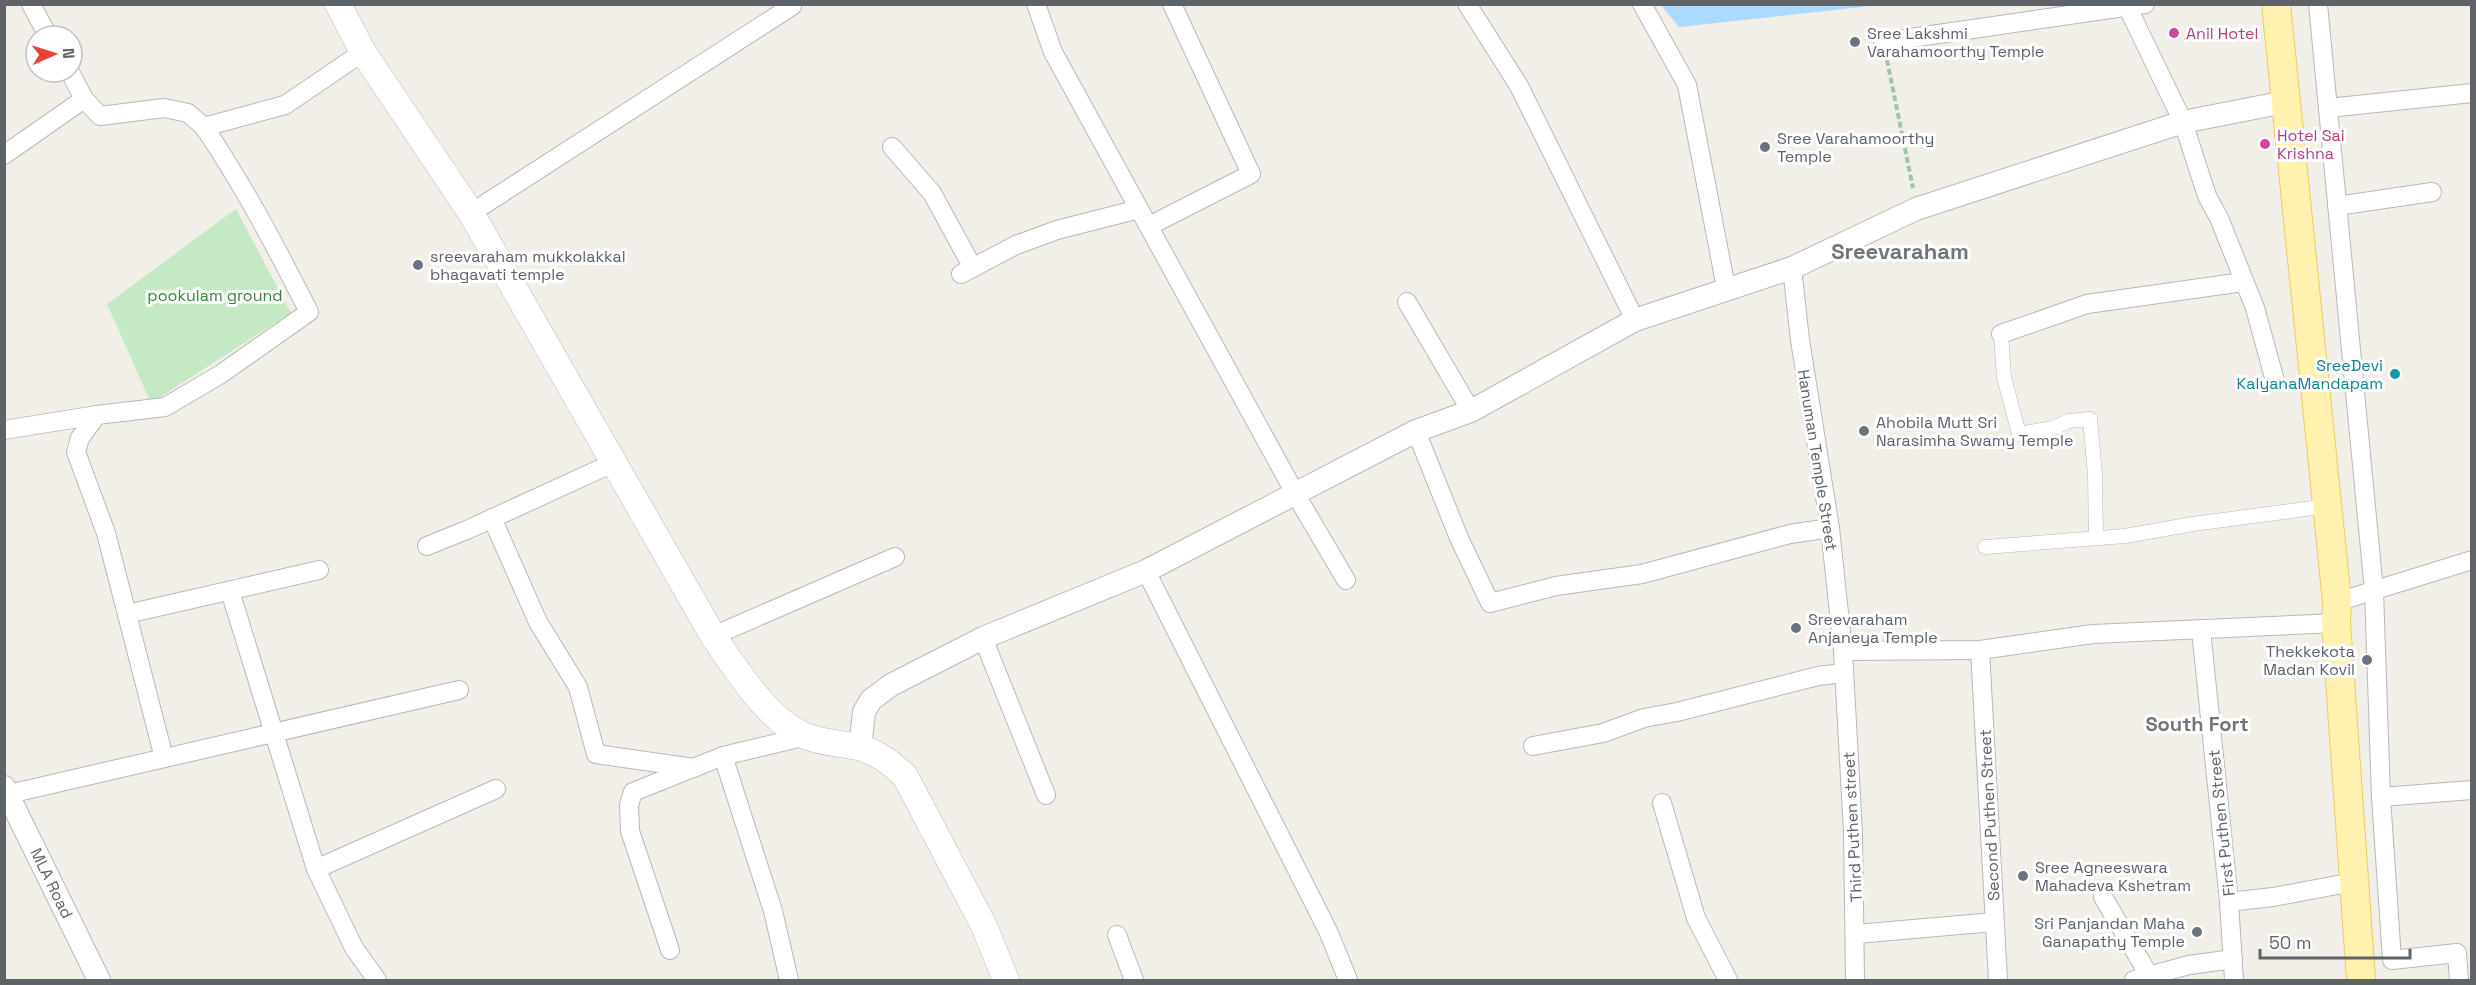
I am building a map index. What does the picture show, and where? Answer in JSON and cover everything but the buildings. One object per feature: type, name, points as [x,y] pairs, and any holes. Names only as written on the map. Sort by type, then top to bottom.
[{"type":"main road","points":[[338,4],[363,52],[471,213],[713,636],[770,710],[783,723],[807,736],[860,748],[888,760],[905,776],[984,926],[1006,981]]},
{"type":"main road","points":[[2276,4],[2328,506],[2361,981]]},
{"type":"street","points":[[31,4],[42,24]]},
{"type":"street","points":[[471,213],[782,13],[791,4]]},
{"type":"street","points":[[1036,4],[1053,52],[1296,495],[1346,580]]},
{"type":"street","points":[[1149,226],[1251,174],[1172,4]]},
{"type":"street","points":[[1467,4],[1519,86],[1635,320]]},
{"type":"street","points":[[1642,4],[1687,85],[1726,288]]},
{"type":"street","points":[[2318,4],[2374,591],[2381,797],[2392,960],[2457,953],[2459,981]]},
{"type":"street","points":[[1883,42],[2133,5],[2184,122],[2207,196],[2219,218],[2255,308],[2275,381]]},
{"type":"street","points":[[204,127],[285,105],[363,52]]},
{"type":"street","points":[[4,430],[165,407],[221,374],[309,312],[272,238],[231,166],[204,127],[188,113],[164,108],[100,116],[84,99],[76,84]]},
{"type":"street","points":[[2328,108],[2472,93]]},
{"type":"street","points":[[4,156],[84,99]]},
{"type":"street","points":[[860,748],[864,712],[872,700],[891,685],[983,638],[1146,571],[1416,431],[1471,411],[1635,320],[1792,268],[1916,209],[2184,122],[2285,102]]},
{"type":"street","points":[[892,147],[932,193],[967,271],[1016,245],[1057,230],[1139,209]]},
{"type":"street","points":[[2337,206],[2433,192]]},
{"type":"street","name":"Hanuman Temple Street","points":[[1792,268],[1800,340],[1830,528],[1843,651],[1843,673]]},
{"type":"street","points":[[2096,538],[2095,474],[2090,419],[2069,421],[2053,428],[2019,434],[2004,377],[2001,334],[2087,304],[2243,282]]},
{"type":"street","points":[[1407,302],[1471,411]]},
{"type":"street","points":[[97,416],[80,438],[76,452],[106,533],[164,758]]},
{"type":"street","points":[[1416,431],[1459,538],[1490,603],[1556,586],[1642,574],[1790,534],[1830,528]]},
{"type":"street","points":[[426,546],[613,463]]},
{"type":"street","points":[[1985,547],[2096,538],[2328,506]]},
{"type":"street","points":[[492,518],[538,622],[578,687],[596,754],[694,768]]},
{"type":"street","points":[[713,636],[895,557]]},
{"type":"street","points":[[1843,651],[1980,650],[2093,634],[2201,630],[2337,613],[2374,591],[2472,560]]},
{"type":"street","points":[[127,614],[319,570]]},
{"type":"street","points":[[1146,571],[1328,931],[1348,981]]},
{"type":"street","points":[[230,591],[316,869],[354,948],[377,981]]},
{"type":"street","name":"First Puthen Street","points":[[2201,630],[2229,902],[2234,981]]},
{"type":"street","points":[[983,638],[1046,795]]},
{"type":"street","name":"Second Puthen Street","points":[[1980,650],[1998,981]]},
{"type":"street","points":[[1533,746],[1603,733],[1644,718],[1677,712],[1818,676],[1843,673]]},
{"type":"street","name":"Third Puthen street","points":[[1843,673],[1853,832],[1855,980]]},
{"type":"street","points":[[1981,674],[1998,981]]},
{"type":"street","points":[[7,790],[164,758],[459,690]]},
{"type":"street","points":[[670,950],[630,831],[629,805],[633,792],[723,756],[807,736]]},
{"type":"street","points":[[723,756],[773,911],[789,981]]},
{"type":"street","points":[[316,869],[496,789]]},
{"type":"street","name":"MLA Road","points":[[7,790],[99,981]]},
{"type":"street","points":[[2381,797],[2472,790]]},
{"type":"street","points":[[1662,803],[1696,918],[1728,981]]},
{"type":"street","points":[[2229,902],[2273,897],[2354,882]]},
{"type":"street","points":[[2103,897],[2142,979],[2190,965],[2233,959]]},
{"type":"street","points":[[1856,934],[1994,922]]},
{"type":"street","points":[[1117,934],[1134,981]]},
{"type":"path","points":[[1883,42],[1899,111],[1916,209]]},
{"type":"green space","name":"pookulam ground","points":[[236,209],[291,313],[151,403],[107,304]]},
{"type":"water","points":[[1661,5],[1880,5],[1679,27]]},
{"type":"place","name":"Anil Hotel","points":[[2174,33]]},
{"type":"place","name":"Sree Lakshmi Varahamoorthy Temple","points":[[1855,42]]},
{"type":"place","name":"Hotel Sai Krishna","points":[[2265,144]]},
{"type":"place","name":"Sree Varahamoorthy Temple","points":[[1765,147]]},
{"type":"place","name":"sreevaraham mukkolakkal bhagavati temple","points":[[418,265]]},
{"type":"place","name":"SreeDevi KalyanaMandapam","points":[[2395,374]]},
{"type":"place","name":"Ahobila Mutt Sri Narasimha Swamy Temple","points":[[1864,431]]},
{"type":"place","name":"Sreevaraham Anjaneya Temple","points":[[1796,628]]},
{"type":"place","name":"Thekkekota Madan Kovil","points":[[2367,660]]},
{"type":"place","name":"Sree Agneeswara Mahadeva Kshetram","points":[[2023,876]]},
{"type":"place","name":"Sri Panjandan Maha Ganapathy Temple","points":[[2197,932]]},
{"type":"district","name":"Sreevaraham","points":[[1900,251]]},
{"type":"district","name":"South Fort","points":[[2197,724]]}]
